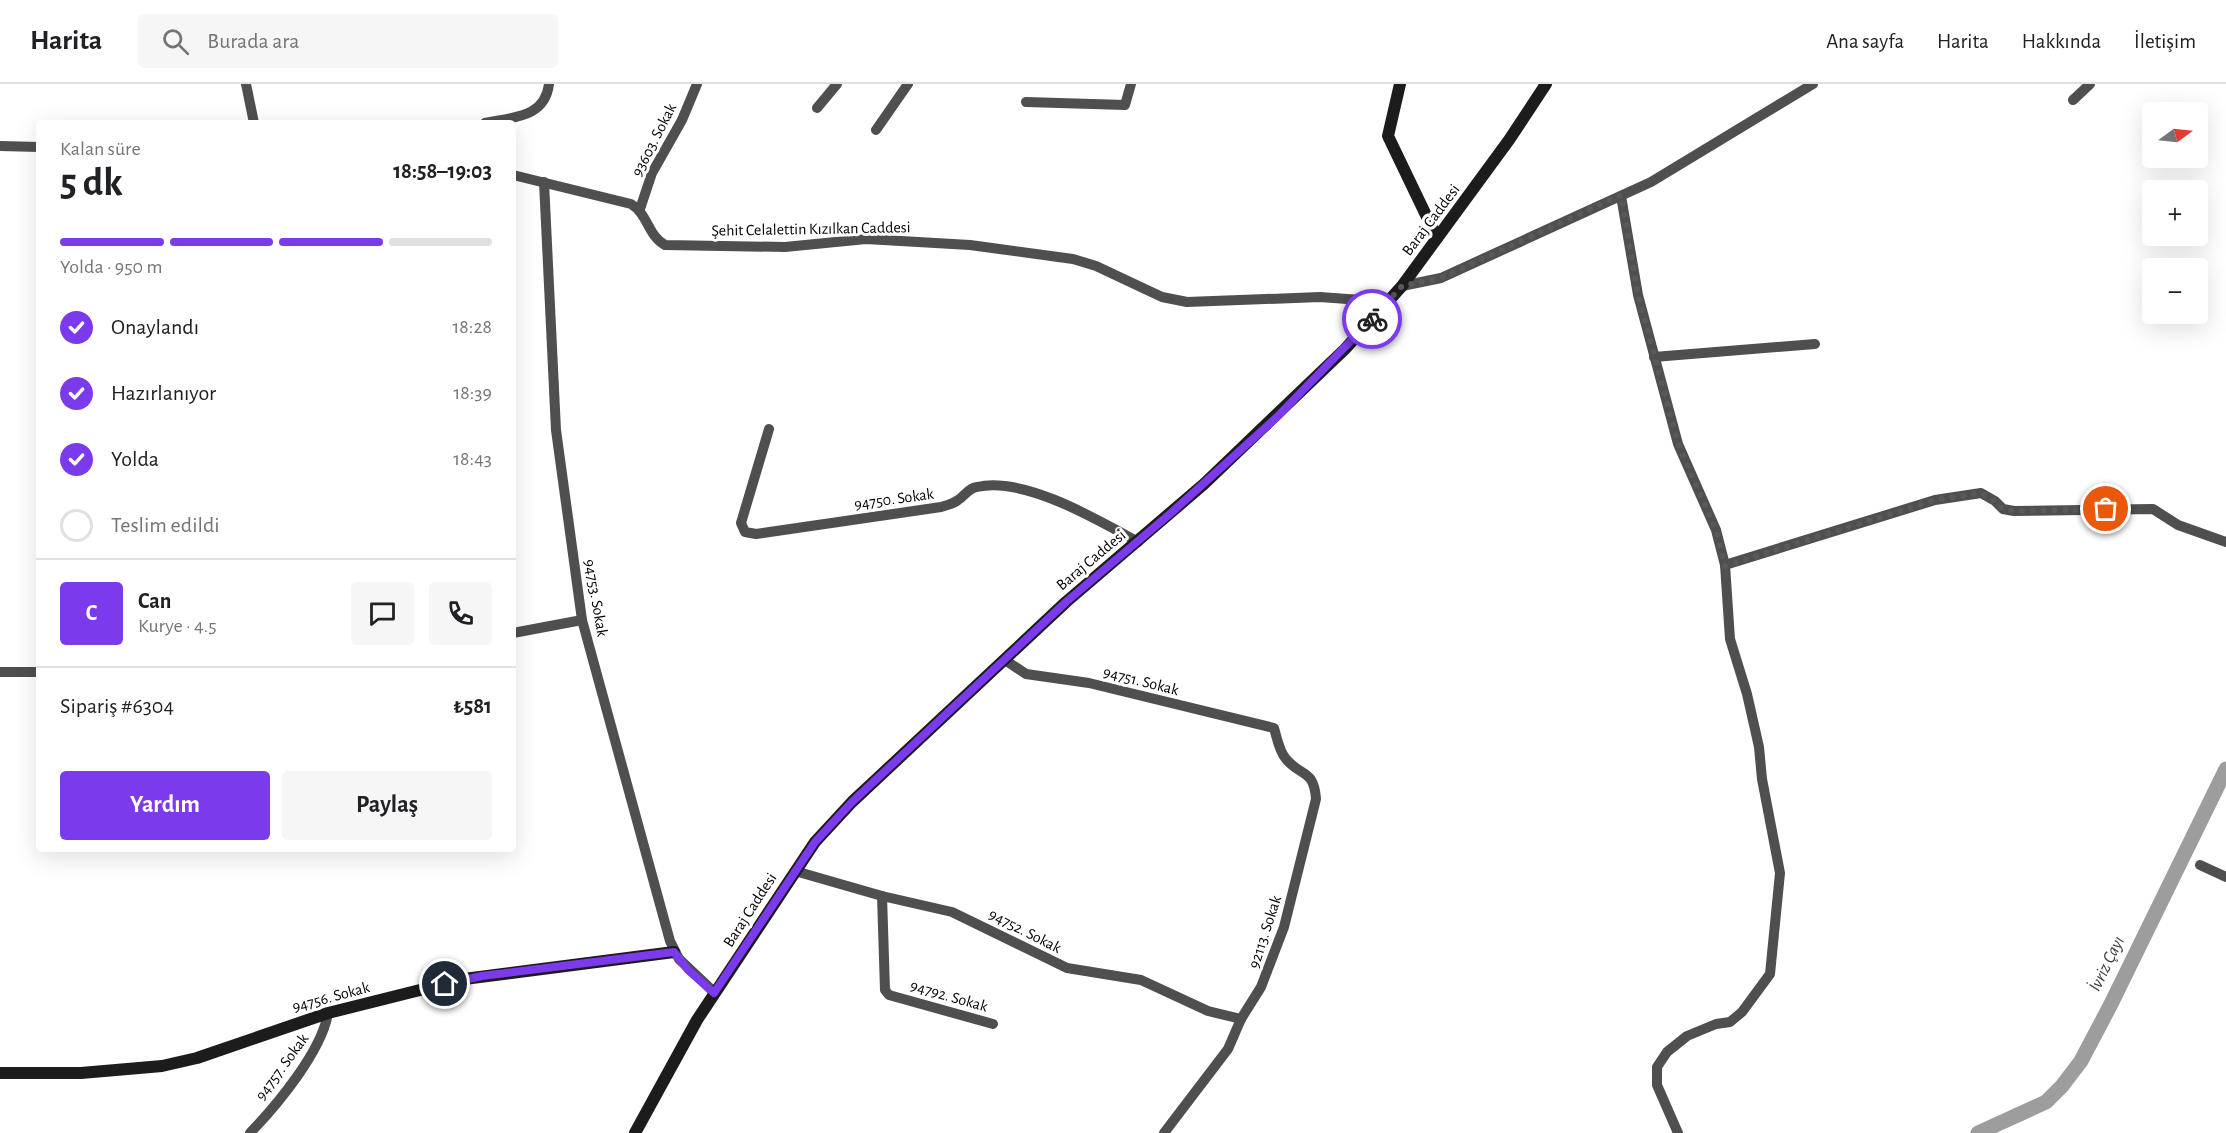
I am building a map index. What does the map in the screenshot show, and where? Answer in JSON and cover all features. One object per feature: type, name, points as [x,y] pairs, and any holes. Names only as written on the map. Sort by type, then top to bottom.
[{"type":"main road","points":[[1400,84],[1388,136],[1437,238]]},
{"type":"main road","name":"Baraj Caddesi","points":[[635,1133],[669,1067],[714,993],[815,842],[852,802],[1066,602],[1138,542],[1277,417],[1388,302],[1437,238],[1546,84]]},
{"type":"main road","name":"94756. Sokak","points":[[0,1073],[81,1073],[162,1066],[206,1055],[328,1013],[482,976],[674,952]]},
{"type":"street","points":[[246,84],[253,120]]},
{"type":"street","points":[[501,120],[522,116],[538,108],[546,100],[549,84]]},
{"type":"street","name":"93603. Sokak","points":[[640,209],[652,173],[682,120],[697,84]]},
{"type":"street","points":[[817,108],[837,84]]},
{"type":"street","points":[[876,130],[909,84]]},
{"type":"street","points":[[1026,102],[1125,105],[1131,84]]},
{"type":"street","points":[[1402,286],[1441,278],[1652,182],[1813,84]]},
{"type":"street","points":[[2073,100],[2090,84]]},
{"type":"street","points":[[0,146],[36,147]]},
{"type":"street","points":[[516,176],[618,200],[640,209]]},
{"type":"street","name":"94753. Sokak","points":[[544,182],[556,430],[582,620],[653,884],[674,952],[688,970],[714,993]]},
{"type":"street","points":[[1621,195],[1638,295],[1678,444],[1716,530],[1725,566],[1730,639],[1747,694],[1759,747],[1779,882],[1770,974],[1742,1012],[1730,1022],[1716,1024],[1687,1036],[1667,1052],[1657,1066],[1657,1085],[1678,1133]]},
{"type":"street","name":"Şehit Celalettin Kızılkan Caddesi","points":[[640,209],[654,235],[665,245],[786,247],[866,239],[982,246],[1080,261],[1148,292],[1180,301],[1210,303],[1320,297],[1388,302]]},
{"type":"street","points":[[1654,357],[1815,344]]},
{"type":"street","name":"94750. Sokak","points":[[769,429],[741,523],[745,532],[756,534],[941,507],[954,503],[969,490],[980,486],[1018,490],[1051,499],[1138,542]]},
{"type":"street","points":[[1725,566],[1935,500],[1981,493],[2003,509],[2014,511],[2153,509],[2178,525],[2226,542]]},
{"type":"street","points":[[516,632],[582,620]]},
{"type":"street","name":"94751. Sokak","points":[[1005,660],[1026,674],[1089,683],[1274,728]]},
{"type":"street","points":[[0,672],[36,672]]},
{"type":"street","name":"92113. Sokak","points":[[1164,1133],[1228,1049],[1240,1019],[1261,987],[1278,947],[1316,799],[1312,780],[1286,759],[1274,728]]},
{"type":"street","points":[[2200,865],[2226,877]]},
{"type":"street","name":"94752. Sokak","points":[[795,871],[882,896],[952,912],[1067,968],[1082,973],[1141,980],[1208,1011],[1240,1019]]},
{"type":"street","name":"94792. Sokak","points":[[882,896],[885,990],[889,995],[993,1024]]},
{"type":"street","name":"94757. Sokak","points":[[250,1133],[315,1050],[326,1030],[328,1013]]},
{"type":"waterway","name":"İvriz Çayı","points":[[1978,1133],[2046,1102],[2081,1061],[2226,769]]},
{"type":"way so far","points":[[1372,319],[1402,286],[1441,278],[1621,195],[1638,295],[1678,444],[1716,530],[1725,566],[1935,500],[1981,493],[2003,509],[2014,511],[2106,509]]},
{"type":"route","points":[[445,984],[482,976],[674,952],[688,970],[714,993],[815,842],[852,802],[1066,602],[1138,542],[1277,417],[1372,319]]}]
